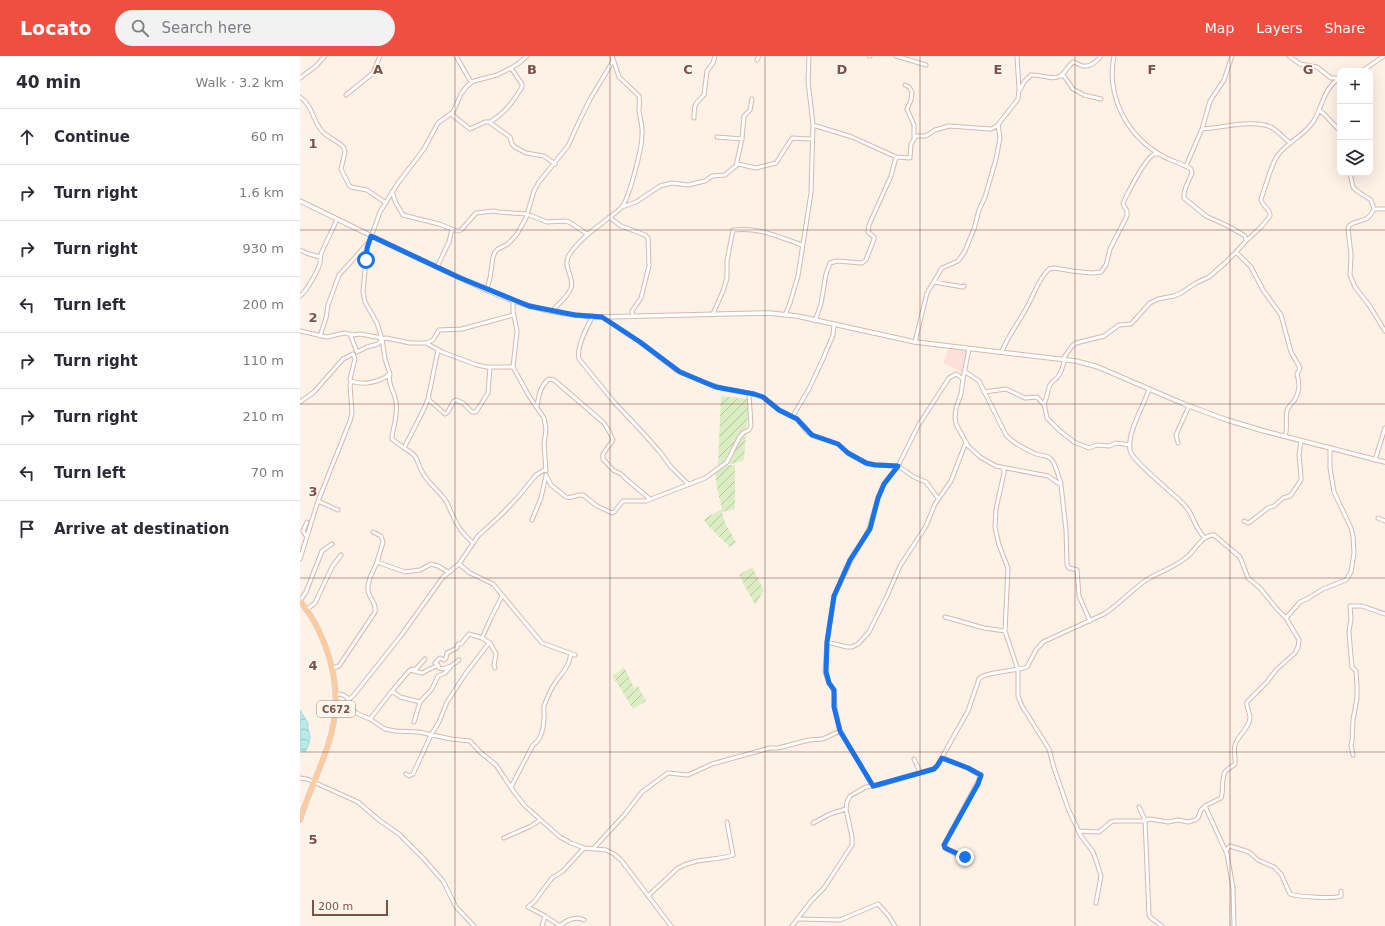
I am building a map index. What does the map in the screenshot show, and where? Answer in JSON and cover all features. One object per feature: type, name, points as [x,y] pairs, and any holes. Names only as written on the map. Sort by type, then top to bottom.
[{"type":"main road","name":"C672","points":[[300,601],[319,631],[326,646],[332,668],[337,707],[330,738],[300,820]]},
{"type":"street","points":[[300,78],[316,66],[324,56]]},
{"type":"street","points":[[346,95],[373,73],[380,56]]},
{"type":"street","points":[[456,56],[471,82]]},
{"type":"street","points":[[473,543],[466,537],[457,525],[445,500],[423,475],[417,458],[392,439],[397,411],[396,402],[389,379],[390,374],[385,359],[382,338],[376,320],[366,304],[363,295],[366,255],[368,243],[380,212],[392,192],[422,152],[438,123],[451,114],[461,93],[471,82],[497,75],[512,68],[527,56]]},
{"type":"street","points":[[612,56],[619,78],[639,96],[639,112],[642,129],[641,144],[630,190],[622,207]]},
{"type":"street","points":[[694,118],[695,104],[699,98],[704,95],[706,71],[713,63],[715,56]]},
{"type":"street","points":[[757,60],[759,56]]},
{"type":"street","points":[[785,314],[798,276],[810,193],[813,125],[808,81],[809,56]]},
{"type":"street","points":[[896,56],[926,65]]},
{"type":"street","points":[[1017,56],[1019,93]]},
{"type":"street","points":[[1059,76],[1073,62],[1087,66],[1095,62],[1101,56]]},
{"type":"street","points":[[1114,56],[1112,65],[1112,82],[1120,110],[1128,126],[1136,136],[1162,156]]},
{"type":"street","points":[[1186,166],[1202,129],[1210,100],[1224,80],[1232,56]]},
{"type":"street","points":[[1289,56],[1300,64],[1317,67],[1332,78],[1337,78]]},
{"type":"street","points":[[1366,68],[1384,56]]},
{"type":"street","points":[[487,289],[495,252],[513,239],[522,225],[534,191],[539,182],[568,146],[576,126],[589,101],[613,60]]},
{"type":"street","points":[[451,114],[470,129],[485,122],[490,122],[505,112],[522,87],[522,84],[512,68]]},
{"type":"street","points":[[913,138],[916,136],[926,136],[933,131],[947,126],[991,129],[995,127],[1016,101],[1024,82],[1034,75],[1046,76],[1050,78],[1064,76],[1073,89],[1101,100]]},
{"type":"street","points":[[1018,77],[1020,84],[1024,82]]},
{"type":"street","points":[[1044,405],[1048,397],[1048,388],[1053,380],[1059,375],[1064,359],[1072,346],[1076,343],[1104,336],[1119,325],[1131,324],[1150,303],[1158,299],[1181,293],[1209,276],[1225,263],[1261,227],[1270,216],[1270,212],[1262,204],[1261,199],[1274,163],[1283,148],[1307,129],[1320,111],[1323,97],[1337,80]]},
{"type":"street","points":[[813,125],[852,137],[896,157],[910,158],[914,126],[907,109],[911,100],[912,92],[909,87],[905,86]]},
{"type":"street","points":[[300,94],[301,98],[312,111],[321,130],[344,148],[345,152],[341,169],[349,185],[367,190],[386,202]]},
{"type":"street","points":[[736,167],[742,139],[744,116],[750,110],[752,99]]},
{"type":"street","points":[[1320,111],[1337,128]]},
{"type":"street","points":[[490,122],[510,137],[512,144],[515,147],[526,153],[544,156],[554,164]]},
{"type":"street","points":[[915,342],[925,299],[942,268],[959,260],[965,251],[974,229],[978,210],[985,197],[995,166],[1000,138],[998,124]]},
{"type":"street","points":[[1202,129],[1246,124],[1264,126],[1274,129],[1290,143]]},
{"type":"street","points":[[717,137],[742,139]]},
{"type":"street","points":[[552,311],[567,295],[571,288],[572,282],[567,265],[568,258],[587,234],[622,207],[636,202],[660,186],[672,184],[692,184],[712,176],[724,176],[740,164],[756,168],[774,165],[792,138],[812,138]]},
{"type":"street","points":[[1002,351],[1047,270],[1054,268],[1076,272],[1097,273],[1104,269],[1110,249],[1127,216],[1127,211],[1123,204],[1124,200],[1151,156],[1154,154],[1191,169],[1192,173],[1184,193],[1184,198],[1206,216],[1240,232],[1246,238],[1246,241]]},
{"type":"street","points":[[815,321],[821,304],[826,274],[830,263],[837,261],[862,263],[866,260],[874,239],[874,237],[868,232],[869,225],[890,176],[896,157]]},
{"type":"street","points":[[1351,176],[1353,187],[1371,200],[1374,209],[1369,218],[1351,224],[1348,227],[1351,255],[1350,271],[1356,287],[1385,331]]},
{"type":"street","points":[[392,192],[394,200],[403,216],[439,224],[452,229],[460,230],[474,214],[482,211],[494,211],[527,214],[547,222],[562,220],[587,234]]},
{"type":"street","points":[[300,201],[437,267],[529,306],[575,315],[602,317],[755,313],[785,314],[915,342],[1080,361],[1098,367],[1189,406],[1251,427],[1385,462]]},
{"type":"street","points":[[1374,209],[1385,210]]},
{"type":"street","points":[[609,217],[621,226],[645,235],[648,238],[649,266],[643,292],[638,304],[632,311],[633,316]]},
{"type":"street","points":[[300,296],[309,286],[337,219]]},
{"type":"street","points":[[437,267],[449,242],[452,229]]},
{"type":"street","points":[[713,314],[727,278],[726,261],[733,230],[754,230],[771,233],[802,245]]},
{"type":"street","points":[[320,336],[326,318],[328,305],[339,275],[368,243]]},
{"type":"street","points":[[300,250],[307,254],[320,257]]},
{"type":"street","points":[[1236,252],[1251,267],[1263,290],[1281,315],[1291,352],[1300,368],[1297,374],[1300,383],[1297,396],[1287,411],[1287,428],[1285,436]]},
{"type":"street","points":[[934,282],[948,286],[964,286]]},
{"type":"street","points":[[513,300],[513,315],[517,331],[513,367],[529,396],[543,416],[545,424],[544,444],[546,475],[541,498],[532,520]]},
{"type":"street","points":[[300,331],[329,337],[342,333],[354,335],[360,334],[410,343],[426,343],[433,340],[439,330],[462,329],[513,315]]},
{"type":"street","points":[[594,316],[586,328],[578,354],[579,359],[614,402],[660,452],[670,467],[688,484]]},
{"type":"street","points":[[602,317],[640,342],[676,370],[712,386],[763,397],[779,410],[799,420],[812,435],[838,444],[848,453],[864,462],[875,465],[898,466],[914,477],[926,482],[938,498]]},
{"type":"street","points":[[793,416],[823,359],[833,335],[834,325]]},
{"type":"street","points":[[300,559],[318,501],[352,414],[350,385],[352,381],[350,379],[355,353],[350,334]]},
{"type":"street","points":[[300,402],[314,392],[340,361],[367,347],[378,344],[382,338]]},
{"type":"street","points":[[426,343],[438,350],[474,364],[490,367],[513,367]]},
{"type":"street","points":[[969,349],[962,379],[961,394],[956,408],[955,422],[970,449],[980,457],[996,466],[1048,476],[1061,485]]},
{"type":"street","points":[[404,448],[428,399],[438,350]]},
{"type":"street","points":[[428,399],[445,414],[454,400],[463,403],[472,412],[476,412],[488,393],[490,367]]},
{"type":"street","points":[[964,371],[979,381],[1006,435],[1011,440],[1038,455],[1045,455],[1054,463],[1061,485],[1067,565],[1069,568],[1075,569],[1077,572],[1079,596],[1090,621]]},
{"type":"street","points":[[352,381],[365,383],[381,379],[390,374]]},
{"type":"street","points":[[873,786],[840,731],[834,707],[834,690],[829,683],[826,672],[827,642],[834,596],[850,560],[870,529],[878,498],[884,484],[898,466],[918,426],[949,378],[956,374],[962,379]]},
{"type":"street","points":[[537,406],[539,393],[543,385],[549,379],[554,380],[604,423],[613,440],[603,454],[603,459],[614,470],[621,474],[650,499]]},
{"type":"street","points":[[1149,389],[1132,433],[1130,452],[1151,475],[1185,506],[1192,517],[1197,530],[1204,537]]},
{"type":"street","points":[[984,392],[1006,390],[1026,398],[1036,397],[1044,405],[1047,418],[1060,431],[1074,442],[1089,448],[1098,445],[1130,445]]},
{"type":"street","points":[[546,475],[550,483],[566,498],[578,494],[583,495],[597,506],[611,513],[614,512],[623,501],[642,502],[704,479],[724,464],[732,455],[739,438],[750,430],[749,393]]},
{"type":"street","points":[[1178,443],[1176,435],[1189,406]]},
{"type":"street","points":[[1375,460],[1385,428]]},
{"type":"street","points":[[1244,521],[1248,523],[1250,522],[1283,498],[1290,496],[1293,492],[1302,476],[1299,455],[1301,440]]},
{"type":"street","points":[[827,642],[852,647],[858,644],[868,632],[885,600],[900,566],[926,526],[938,498],[951,482],[966,442]]},
{"type":"street","points":[[1286,618],[1300,602],[1323,589],[1346,580],[1351,572],[1354,553],[1353,536],[1351,528],[1334,492],[1330,468],[1330,448]]},
{"type":"street","points":[[1002,467],[1004,469],[1004,473],[996,509],[995,523],[999,545],[1008,568],[1005,631],[1018,670],[1018,692],[1020,701],[1052,754],[1054,768],[1060,781],[1064,799],[1081,836],[1093,852],[1099,868],[1100,876],[1096,903]]},
{"type":"street","points":[[348,700],[358,690],[400,637],[432,590],[448,572],[459,564],[483,530],[501,516],[536,475],[546,470]]},
{"type":"street","points":[[318,501],[338,510]]},
{"type":"street","points":[[1378,518],[1385,521]]},
{"type":"street","points":[[307,522],[303,531],[307,537]]},
{"type":"street","points":[[332,668],[339,666],[375,612],[375,603],[368,589],[368,584],[378,562],[383,542],[381,536],[374,532]]},
{"type":"street","points":[[792,926],[812,900],[827,884],[852,845],[852,837],[846,809],[848,799],[853,794],[866,787],[934,769],[942,758],[968,711],[980,678],[989,674],[1018,670],[1027,667],[1036,650],[1043,642],[1090,621],[1112,609],[1147,580],[1182,561],[1191,553],[1204,537],[1215,535],[1242,561],[1248,578],[1260,588],[1286,618],[1298,640],[1297,649],[1247,702],[1250,717],[1245,730],[1238,738],[1234,747],[1235,764],[1225,773],[1221,798],[1205,806],[1201,810],[1198,818],[1190,822],[1177,820],[1168,822],[1150,819],[1113,821],[1100,831],[1079,831]]},
{"type":"street","points":[[300,601],[306,592],[322,551],[332,544]]},
{"type":"street","points":[[306,610],[315,603],[332,567],[341,555]]},
{"type":"street","points":[[378,562],[405,572],[420,570],[431,564],[448,572]]},
{"type":"street","points":[[459,564],[470,573],[492,583],[540,642],[575,655]]},
{"type":"street","points":[[482,638],[502,596]]},
{"type":"street","points":[[1353,754],[1351,745],[1353,714],[1357,698],[1357,685],[1356,671],[1352,667],[1349,631],[1351,619],[1350,606],[1362,606],[1385,614]]},
{"type":"street","points":[[944,617],[984,628],[1005,631]]},
{"type":"street","points":[[451,666],[443,669],[439,668],[435,662],[440,658],[444,660],[447,653],[457,648],[458,644],[461,644],[468,634],[482,638],[489,643],[496,654],[494,665],[495,668]]},
{"type":"street","points":[[406,774],[409,776],[413,774],[431,735],[439,722],[447,702],[466,673],[489,643]]},
{"type":"street","points":[[510,787],[533,745],[537,743],[540,737],[544,722],[544,707],[546,698],[568,666],[571,654]]},
{"type":"street","points":[[370,719],[410,670],[416,669],[425,659]]},
{"type":"street","points":[[414,722],[420,702],[432,689],[438,676],[445,673],[459,660]]},
{"type":"street","points":[[410,670],[422,672],[438,665]]},
{"type":"street","points":[[392,691],[400,697],[420,702]]},
{"type":"street","points":[[336,694],[345,696],[350,706],[354,710],[390,731],[419,732],[472,742],[480,752],[496,765],[510,787],[525,806],[560,837],[584,848],[606,850],[618,857],[672,926]]},
{"type":"street","points":[[592,849],[625,814],[642,792],[668,774],[688,775],[712,764],[770,748],[778,748],[804,741],[823,739],[840,731]]},
{"type":"street","points":[[942,758],[968,768],[981,775],[978,784],[944,845],[945,848],[968,858]]},
{"type":"street","points":[[914,759],[920,772]]},
{"type":"street","points":[[300,778],[305,778],[358,802],[379,820],[399,834],[443,881],[456,907],[474,926]]},
{"type":"street","points":[[1205,806],[1226,850],[1229,862],[1233,888],[1234,926]]},
{"type":"street","points":[[1139,807],[1145,820],[1149,915],[1162,926]]},
{"type":"street","points":[[813,823],[830,814],[846,809]]},
{"type":"street","points":[[504,838],[531,826],[540,820]]},
{"type":"street","points":[[649,895],[682,866],[701,860],[733,855],[727,822]]},
{"type":"street","points":[[1226,850],[1230,846],[1249,852],[1258,860],[1274,867],[1281,874],[1290,894],[1316,897],[1339,897],[1341,896],[1341,891]]},
{"type":"street","points":[[584,848],[563,872],[552,878],[534,902],[528,907],[560,926],[564,922],[572,919],[580,918],[584,920]]},
{"type":"street","points":[[798,919],[840,920],[877,904],[880,905],[895,926]]},
{"type":"street","points":[[542,926],[544,916]]},
{"type":"shaded area","points":[[949,348],[967,351],[962,372],[943,363]]},
{"type":"green space","points":[[721,396],[749,399],[744,459],[743,461],[726,465],[735,465],[735,509],[722,512],[725,523],[736,542],[730,547],[707,525],[704,520],[722,509],[715,472],[719,466]]},
{"type":"green space","points":[[752,567],[764,590],[755,605],[739,575]]},
{"type":"green space","points":[[624,667],[634,688],[638,686],[646,701],[633,709],[612,675],[619,672]]},
{"type":"water","points":[[300,710],[308,723],[310,736],[309,744],[305,752],[300,750]]},
{"type":"route","points":[[366,260],[367,248],[371,236],[406,254],[529,306],[543,310],[575,315],[602,317],[640,342],[680,372],[716,387],[763,397],[779,410],[793,416],[801,422],[805,429],[812,435],[838,444],[848,453],[868,464],[898,466],[884,484],[878,498],[870,529],[850,560],[834,596],[828,628],[827,679],[834,690],[834,707],[840,731],[873,786],[934,769],[941,762],[942,758],[968,768],[981,775],[978,784],[944,845],[945,848],[965,857]]}]
